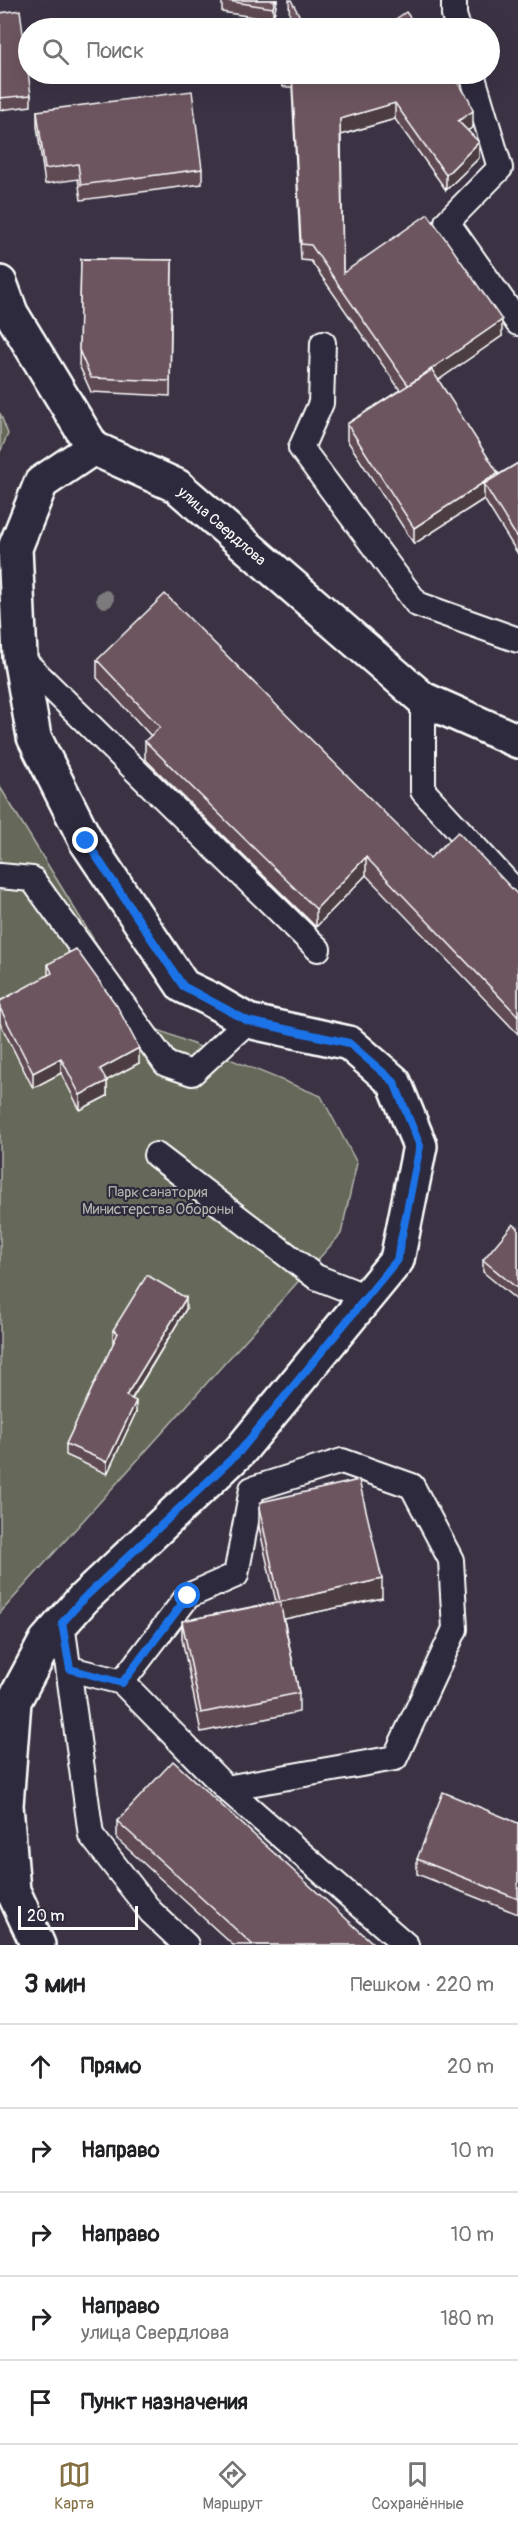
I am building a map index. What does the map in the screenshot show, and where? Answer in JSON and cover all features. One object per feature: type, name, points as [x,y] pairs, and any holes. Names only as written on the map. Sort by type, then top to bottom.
[{"type":"main road","points":[[0,283],[11,313],[93,448],[41,483],[15,548],[20,657],[34,737],[86,841],[183,986],[248,1021],[349,1043],[394,1082],[420,1146],[397,1260],[240,1451],[83,1599],[46,1641],[14,1701],[6,1805],[13,1891],[38,1945]]},
{"type":"main road","name":"улица Свердлова","points":[[93,448],[177,486],[423,699],[518,741]]},
{"type":"lane","points":[[454,0],[455,18]]},
{"type":"lane","points":[[475,84],[500,168],[447,222],[518,323]]},
{"type":"lane","points":[[323,343],[321,403],[301,448],[417,604],[518,640]]},
{"type":"lane","points":[[20,657],[318,949]]},
{"type":"lane","points":[[423,699],[423,791],[518,894]]},
{"type":"lane","points":[[0,876],[32,879],[166,1064],[192,1073],[248,1021]]},
{"type":"lane","points":[[156,1155],[316,1277],[367,1297]]},
{"type":"lane","points":[[122,1683],[188,1596],[236,1575],[252,1489],[342,1461],[412,1486],[451,1560],[455,1629],[394,1758],[226,1788]]},
{"type":"lane","points":[[62,1623],[91,1834],[151,1912],[186,1945]]},
{"type":"lane","points":[[70,1669],[122,1683],[226,1788],[406,1945]]},
{"type":"green space","points":[[0,413],[8,434],[0,452]]},
{"type":"green space","name":"Парк санатория Министерства Обороны","points":[[0,787],[146,1025],[321,1096],[357,1163],[341,1234],[0,1613]]},
{"type":"building","points":[[222,0],[275,0],[273,8]]},
{"type":"building","points":[[289,0],[291,0],[301,18],[290,18]]},
{"type":"building","points":[[20,10],[18,84],[30,84],[31,95],[0,98],[0,13]]},
{"type":"building","points":[[406,12],[410,18],[397,18]]},
{"type":"building","points":[[293,84],[458,84],[469,99],[473,111],[458,121],[479,142],[446,175],[395,103],[340,119],[343,273],[428,214],[502,320],[408,385],[311,245],[301,244]]},
{"type":"building","points":[[192,91],[202,169],[81,185],[78,164],[45,169],[37,111]]},
{"type":"building","points":[[81,259],[172,260],[170,381],[91,378],[79,350]]},
{"type":"building","points":[[432,370],[498,473],[414,528],[347,424]]},
{"type":"building","points":[[518,463],[518,539],[484,484]]},
{"type":"building","points":[[165,594],[430,858],[458,832],[518,895],[518,1016],[366,857],[316,909],[145,741],[160,727],[97,660]]},
{"type":"building","points":[[76,949],[117,1006],[139,1048],[100,1069],[107,1081],[80,1095],[61,1058],[33,1073],[0,1008],[0,1001],[52,973],[48,964]]},
{"type":"building","points":[[513,1224],[518,1228],[518,1289],[483,1260]]},
{"type":"building","points":[[147,1275],[186,1298],[126,1396],[136,1401],[107,1462],[66,1444],[118,1333],[113,1330]]},
{"type":"building","points":[[359,1480],[382,1579],[280,1602],[259,1508],[261,1502]]},
{"type":"building","points":[[280,1602],[299,1693],[201,1713],[182,1621]]},
{"type":"building","points":[[173,1761],[375,1945],[253,1945],[117,1821]]},
{"type":"building","points":[[443,1792],[518,1823],[518,1899],[417,1859]]},
{"type":"route","points":[[86,841],[183,986],[248,1021],[349,1043],[394,1082],[420,1146],[397,1260],[240,1451],[83,1599],[62,1623],[70,1669],[122,1683],[188,1596]]}]
